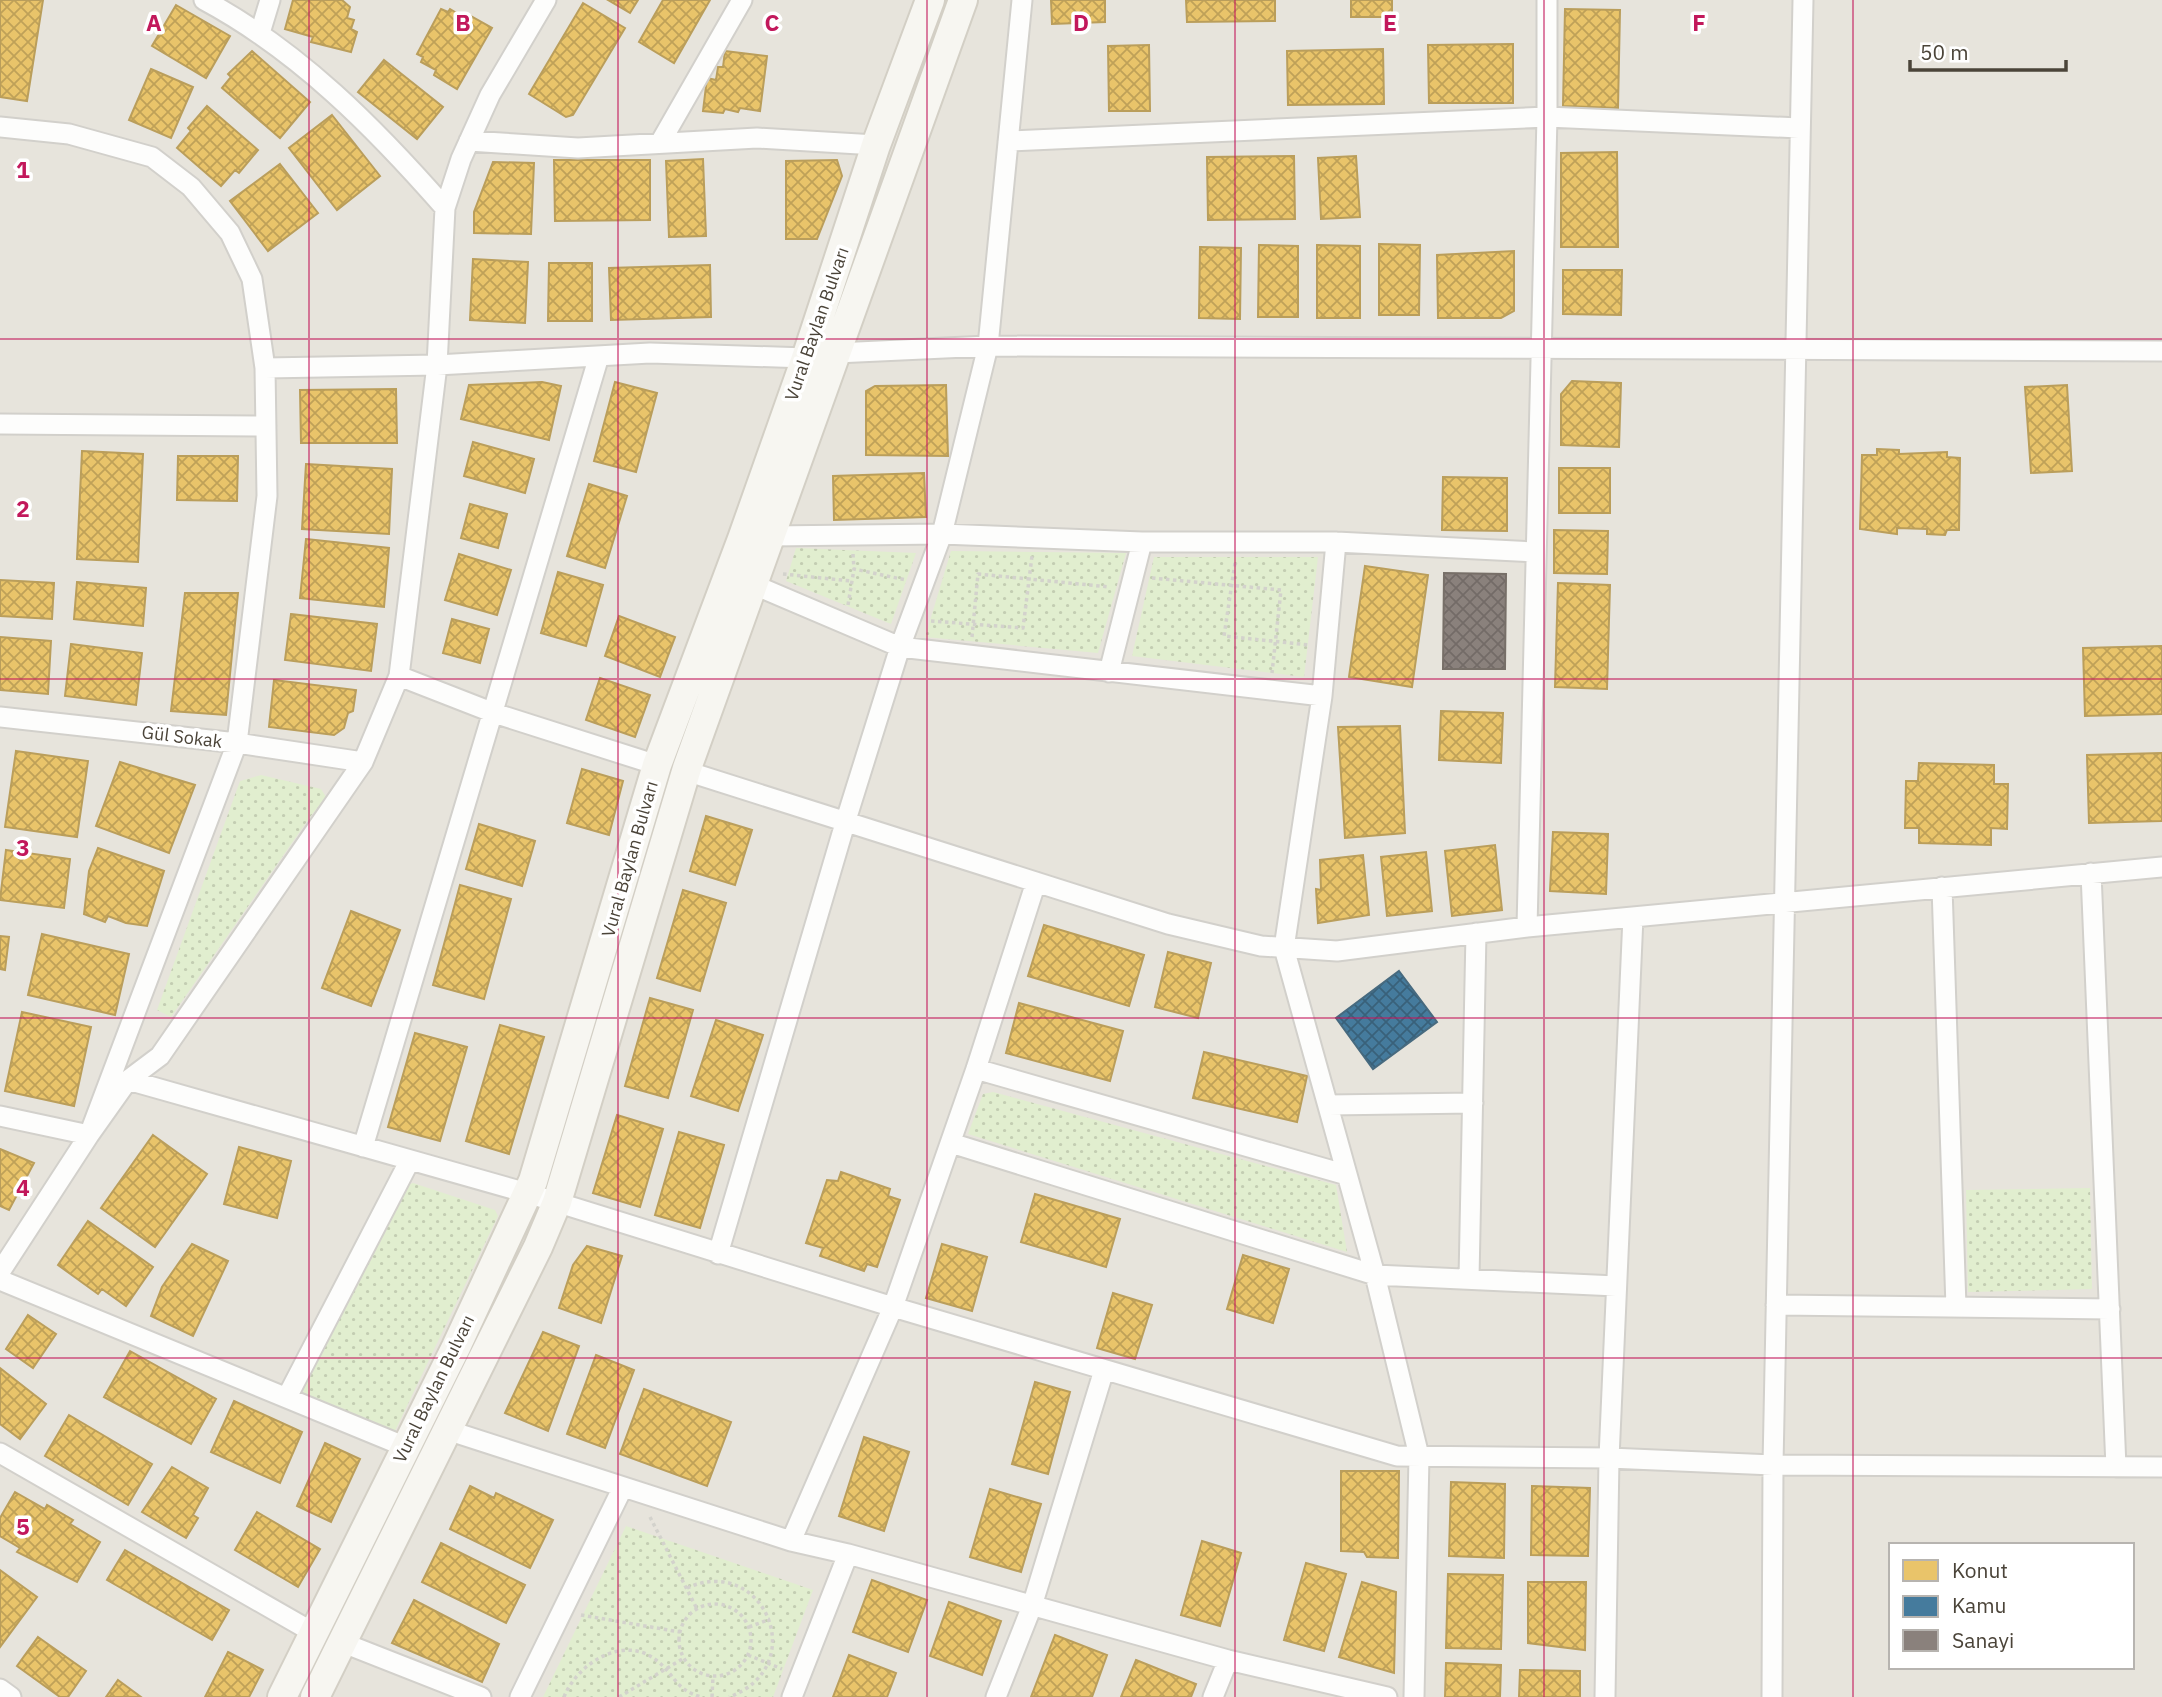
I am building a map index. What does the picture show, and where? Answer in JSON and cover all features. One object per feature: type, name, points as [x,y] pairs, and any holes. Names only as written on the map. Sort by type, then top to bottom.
[{"type":"main road","name":"Vural Baylan Bulvarı","points":[[282,1697],[406,1447],[527,1193],[557,1104],[657,765],[806,358],[876,145],[930,0]]},
{"type":"main road","name":"Vural Baylan Bulvarı","points":[[315,1697],[557,1202],[686,771],[962,0]]},
{"type":"street","points":[[204,0],[260,33],[289,54],[383,137],[445,208]]},
{"type":"street","points":[[260,33],[270,0]]},
{"type":"street","points":[[0,1272],[128,1080],[160,1056],[363,762],[399,676],[437,365],[445,208],[469,141],[490,95],[546,0]]},
{"type":"street","points":[[660,143],[742,0]]},
{"type":"street","points":[[718,1254],[846,820],[900,648],[942,534],[988,345],[1022,0]]},
{"type":"street","points":[[1527,927],[1547,117],[1547,0]]},
{"type":"street","points":[[1772,1697],[1773,1465],[1802,0]]},
{"type":"street","points":[[1008,141],[1547,117],[1799,128]]},
{"type":"street","points":[[0,127],[69,134],[152,157],[191,187],[230,233],[252,279],[265,368],[267,496],[237,743],[89,1135]]},
{"type":"street","points":[[469,141],[578,148],[757,138],[876,145]]},
{"type":"street","points":[[265,368],[437,365],[650,353],[806,358],[835,353],[988,345],[2162,351]]},
{"type":"street","points":[[363,1147],[599,356]]},
{"type":"street","points":[[0,424],[266,426]]},
{"type":"street","points":[[770,536],[942,534],[1142,542],[1336,542],[1536,552]]},
{"type":"street","points":[[1109,671],[1142,542]]},
{"type":"street","points":[[1336,542],[1322,696],[1283,948],[1375,1275],[1419,1456],[1414,1697]]},
{"type":"street","points":[[752,584],[900,648],[1322,696]]},
{"type":"street","points":[[399,676],[494,713],[657,765]]},
{"type":"street","name":"Gül Sokak","points":[[0,717],[237,743],[363,762]]},
{"type":"street","points":[[686,771],[1168,924],[1261,946],[1283,948],[1336,951],[1527,927],[2162,867]]},
{"type":"street","points":[[2091,873],[2116,1467]]},
{"type":"street","points":[[791,1541],[893,1307],[976,1069],[1036,882]]},
{"type":"street","points":[[1942,887],[1956,1307]]},
{"type":"street","points":[[1605,1697],[1609,1458],[1633,917]]},
{"type":"street","points":[[1469,1279],[1476,933]]},
{"type":"street","points":[[976,1069],[1348,1175]]},
{"type":"street","points":[[128,1080],[527,1193],[893,1307],[1397,1456],[1609,1458],[1773,1465],[2162,1467]]},
{"type":"street","points":[[1328,1105],[1473,1103]]},
{"type":"street","points":[[0,1116],[89,1135]]},
{"type":"street","points":[[951,1143],[1375,1275],[1616,1286]]},
{"type":"street","points":[[287,1397],[410,1160]]},
{"type":"street","points":[[0,1280],[406,1447]]},
{"type":"street","points":[[1776,1305],[2110,1309]]},
{"type":"street","points":[[996,1697],[1032,1606],[1104,1370]]},
{"type":"street","points":[[447,1430],[629,1491],[791,1541],[848,1554],[1228,1660],[1387,1697]]},
{"type":"street","points":[[0,1452],[314,1633]]},
{"type":"street","points":[[520,1697],[561,1612],[629,1491]]},
{"type":"street","points":[[792,1697],[848,1554]]},
{"type":"street","points":[[341,1642],[481,1697]]},
{"type":"street","points":[[1213,1697],[1228,1660]]},
{"type":"street","points":[[0,1689],[10,1697]]},
{"type":"path","points":[[847,610],[854,569],[853,547]]},
{"type":"path","points":[[925,621],[1023,628],[1033,548]]},
{"type":"path","points":[[1235,557],[1224,636],[1311,645]]},
{"type":"path","points":[[854,569],[911,581]]},
{"type":"path","points":[[783,574],[852,581]]},
{"type":"path","points":[[971,645],[978,575],[1119,588]]},
{"type":"path","points":[[1146,578],[1281,590],[1272,673]]},
{"type":"path","points":[[629,1491],[697,1609]]},
{"type":"path","points":[[687,1588],[704,1582],[732,1584],[752,1595],[769,1619],[773,1644],[769,1664],[752,1686],[729,1697]]},
{"type":"path","points":[[717,1603],[729,1606],[738,1612],[749,1627],[751,1644],[748,1656],[731,1673],[713,1676],[696,1670],[684,1658],[680,1632],[686,1618],[697,1609],[717,1603]]},
{"type":"path","points":[[561,1612],[680,1632]]},
{"type":"path","points":[[749,1627],[769,1619]]},
{"type":"path","points":[[564,1697],[576,1674],[586,1665],[613,1653],[631,1651],[645,1654],[660,1662],[681,1688],[701,1697]]},
{"type":"path","points":[[748,1656],[800,1676]]},
{"type":"path","points":[[619,1697],[684,1658]]},
{"type":"path","points":[[712,1697],[713,1676]]},
{"type":"shaded area","points":[[0,0],[2162,0],[2162,1697],[0,1697]]},
{"type":"green space","points":[[796,548],[916,553],[891,624],[786,581]]},
{"type":"green space","points":[[951,551],[1126,553],[1098,653],[925,637]]},
{"type":"green space","points":[[1154,557],[1318,557],[1304,677],[1132,656]]},
{"type":"green space","points":[[261,775],[321,789],[326,797],[171,1017],[157,1010],[240,781]]},
{"type":"green space","points":[[993,1092],[1336,1185],[1347,1252],[968,1134],[983,1094]]},
{"type":"green space","points":[[413,1183],[495,1210],[498,1216],[394,1433],[303,1394],[304,1385],[404,1186]]},
{"type":"green space","points":[[2090,1188],[2092,1289],[1968,1292],[1966,1190]]},
{"type":"green space","points":[[626,1526],[813,1590],[773,1697],[543,1697]]},
{"type":"building: Konut","points":[[0,0],[43,0],[27,101],[0,97]]},
{"type":"building: Konut","points":[[293,0],[342,0],[350,7],[347,18],[354,20],[351,29],[357,32],[351,52],[311,42],[313,37],[285,29]]},
{"type":"building: Konut","points":[[608,0],[638,0],[630,13]]},
{"type":"building: Konut","points":[[663,0],[710,0],[674,63],[639,42]]},
{"type":"building: Konut","points":[[1051,0],[1105,0],[1105,22],[1052,24]]},
{"type":"building: Konut","points":[[1186,0],[1275,0],[1275,21],[1187,22]]},
{"type":"building: Konut","points":[[1351,0],[1392,0],[1392,17],[1351,17]]},
{"type":"building: Konut","points":[[583,3],[625,28],[573,115],[566,117],[529,94]]},
{"type":"building: Konut","points":[[176,5],[230,36],[206,78],[152,46]]},
{"type":"building: Konut","points":[[441,9],[448,12],[450,9],[465,18],[467,14],[492,28],[457,89],[434,75],[436,70],[421,62],[423,57],[417,54]]},
{"type":"building: Konut","points":[[1565,9],[1620,10],[1618,108],[1563,106]]},
{"type":"building: Konut","points":[[1513,44],[1513,103],[1429,103],[1428,45]]},
{"type":"building: Konut","points":[[1149,45],[1150,111],[1109,111],[1108,46]]},
{"type":"building: Konut","points":[[1383,49],[1384,104],[1288,105],[1287,51]]},
{"type":"building: Konut","points":[[252,51],[310,102],[280,138],[222,88],[231,77],[228,74]]},
{"type":"building: Konut","points":[[725,51],[767,56],[760,111],[740,108],[738,112],[725,109],[723,113],[703,111],[707,78],[716,80],[718,67],[723,67]]},
{"type":"building: Konut","points":[[384,60],[443,107],[417,139],[358,92]]},
{"type":"building: Konut","points":[[151,69],[193,87],[171,138],[129,120]]},
{"type":"building: Konut","points":[[207,106],[258,150],[239,173],[235,170],[221,186],[177,148],[191,131],[188,128]]},
{"type":"building: Konut","points":[[332,115],[380,176],[337,210],[289,148]]},
{"type":"building: Konut","points":[[1617,152],[1618,247],[1561,247],[1561,153]]},
{"type":"building: Konut","points":[[1294,156],[1295,219],[1208,220],[1207,157]]},
{"type":"building: Konut","points":[[1356,156],[1360,217],[1321,219],[1318,158]]},
{"type":"building: Konut","points":[[703,159],[706,236],[669,237],[666,161]]},
{"type":"building: Konut","points":[[554,160],[650,160],[650,220],[555,221]]},
{"type":"building: Konut","points":[[837,160],[842,176],[817,239],[786,239],[786,161]]},
{"type":"building: Konut","points":[[493,162],[534,163],[531,234],[474,233],[474,212]]},
{"type":"building: Konut","points":[[280,164],[318,213],[268,251],[230,201]]},
{"type":"building: Konut","points":[[1379,244],[1420,245],[1419,315],[1379,315]]},
{"type":"building: Konut","points":[[1259,245],[1298,246],[1298,317],[1258,317]]},
{"type":"building: Konut","points":[[1317,245],[1360,246],[1360,318],[1317,318]]},
{"type":"building: Konut","points":[[1200,247],[1241,248],[1240,319],[1199,318]]},
{"type":"building: Konut","points":[[1514,251],[1514,311],[1501,318],[1438,318],[1437,255]]},
{"type":"building: Konut","points":[[473,259],[528,262],[525,323],[470,320]]},
{"type":"building: Konut","points":[[549,263],[592,263],[592,321],[548,321]]},
{"type":"building: Konut","points":[[710,265],[711,317],[611,320],[609,268]]},
{"type":"building: Konut","points":[[1563,270],[1622,270],[1621,315],[1563,314]]},
{"type":"building: Konut","points":[[1572,381],[1621,383],[1619,447],[1561,445],[1561,394]]},
{"type":"building: Konut","points":[[542,382],[561,386],[549,440],[461,419],[469,385]]},
{"type":"building: Konut","points":[[615,382],[657,393],[636,472],[594,461]]},
{"type":"building: Konut","points":[[946,385],[948,456],[866,455],[866,391],[875,386]]},
{"type":"building: Konut","points":[[2067,385],[2072,471],[2031,473],[2025,387]]},
{"type":"building: Konut","points":[[396,389],[397,443],[301,443],[300,390]]},
{"type":"building: Konut","points":[[473,442],[534,459],[525,493],[464,476]]},
{"type":"building: Konut","points":[[1877,449],[1899,450],[1899,454],[1947,452],[1947,457],[1960,458],[1959,530],[1947,530],[1945,535],[1927,534],[1927,529],[1897,528],[1897,534],[1860,529],[1862,455],[1877,455]]},
{"type":"building: Konut","points":[[82,451],[143,454],[138,562],[77,559]]},
{"type":"building: Konut","points":[[178,456],[238,456],[237,501],[177,500]]},
{"type":"building: Konut","points":[[306,464],[392,469],[389,534],[302,529]]},
{"type":"building: Konut","points":[[1559,468],[1610,468],[1610,513],[1559,513]]},
{"type":"building: Konut","points":[[924,473],[926,517],[834,520],[833,476]]},
{"type":"building: Konut","points":[[1443,477],[1507,478],[1507,531],[1442,530]]},
{"type":"building: Konut","points":[[589,484],[627,496],[605,568],[567,556]]},
{"type":"building: Konut","points":[[470,504],[507,514],[498,548],[461,538]]},
{"type":"building: Konut","points":[[1554,530],[1608,531],[1607,574],[1554,573]]},
{"type":"building: Konut","points":[[306,539],[389,548],[384,607],[300,598]]},
{"type":"building: Konut","points":[[459,554],[511,570],[497,615],[445,600]]},
{"type":"building: Konut","points":[[1365,566],[1428,575],[1412,687],[1349,677]]},
{"type":"building: Konut","points":[[558,572],[603,585],[586,646],[541,633]]},
{"type":"building: Konut","points":[[0,580],[54,583],[52,619],[0,616]]},
{"type":"building: Konut","points":[[77,582],[146,588],[143,626],[74,619]]},
{"type":"building: Konut","points":[[1558,583],[1610,585],[1607,689],[1555,687]]},
{"type":"building: Konut","points":[[185,593],[238,593],[226,715],[171,711]]},
{"type":"building: Konut","points":[[291,614],[377,624],[371,671],[285,660]]},
{"type":"building: Konut","points":[[619,616],[675,637],[660,677],[605,656]]},
{"type":"building: Konut","points":[[452,619],[489,629],[480,663],[443,653]]},
{"type":"building: Konut","points":[[0,637],[51,641],[48,694],[0,690]]},
{"type":"building: Konut","points":[[71,644],[142,653],[136,705],[65,696]]},
{"type":"building: Konut","points":[[2162,646],[2162,714],[2085,716],[2083,648]]},
{"type":"building: Konut","points":[[600,678],[650,695],[635,737],[586,720]]},
{"type":"building: Konut","points":[[274,680],[356,690],[353,711],[348,713],[344,728],[334,735],[269,727]]},
{"type":"building: Konut","points":[[1441,711],[1503,713],[1501,763],[1439,760]]},
{"type":"building: Konut","points":[[1400,726],[1405,833],[1345,838],[1338,727]]},
{"type":"building: Konut","points":[[16,751],[88,761],[77,837],[5,827]]},
{"type":"building: Konut","points":[[2162,753],[2162,821],[2089,823],[2087,755]]},
{"type":"building: Konut","points":[[120,762],[195,785],[169,853],[96,826]]},
{"type":"building: Konut","points":[[1919,763],[1994,765],[1994,784],[2008,784],[2007,829],[1991,828],[1991,845],[1919,843],[1919,828],[1905,828],[1906,781],[1918,781]]},
{"type":"building: Konut","points":[[582,769],[623,781],[609,835],[567,823]]},
{"type":"building: Konut","points":[[706,816],[752,830],[735,885],[690,871]]},
{"type":"building: Konut","points":[[479,824],[535,841],[522,886],[466,869]]},
{"type":"building: Konut","points":[[1553,832],[1608,834],[1606,894],[1550,891]]},
{"type":"building: Konut","points":[[1495,845],[1502,910],[1452,916],[1445,851]]},
{"type":"building: Konut","points":[[98,848],[164,871],[147,926],[126,923],[108,916],[105,922],[84,914],[89,871]]},
{"type":"building: Konut","points":[[6,850],[70,859],[64,908],[0,900]]},
{"type":"building: Konut","points":[[1426,852],[1432,911],[1387,916],[1381,857]]},
{"type":"building: Konut","points":[[1363,855],[1369,915],[1318,923],[1316,889],[1321,890],[1320,860]]},
{"type":"building: Konut","points":[[460,885],[511,899],[484,999],[433,985]]},
{"type":"building: Konut","points":[[683,890],[726,903],[700,991],[657,978]]},
{"type":"building: Konut","points":[[351,911],[400,930],[371,1006],[322,988]]},
{"type":"building: Konut","points":[[1044,925],[1144,955],[1129,1006],[1028,976]]},
{"type":"building: Konut","points":[[42,934],[129,954],[115,1015],[28,995]]},
{"type":"building: Konut","points":[[0,936],[9,937],[5,970],[0,969]]},
{"type":"building: Konut","points":[[1168,952],[1211,963],[1198,1018],[1155,1007]]},
{"type":"building: Konut","points":[[650,998],[693,1010],[668,1098],[625,1086]]},
{"type":"building: Konut","points":[[1019,1003],[1123,1031],[1110,1081],[1006,1053]]},
{"type":"building: Konut","points":[[22,1012],[91,1027],[74,1106],[5,1091]]},
{"type":"building: Konut","points":[[716,1020],[763,1035],[738,1111],[691,1096]]},
{"type":"building: Konut","points":[[500,1025],[544,1037],[509,1154],[466,1141]]},
{"type":"building: Konut","points":[[415,1033],[467,1047],[440,1141],[388,1127]]},
{"type":"building: Konut","points":[[1204,1052],[1307,1076],[1297,1122],[1193,1098]]},
{"type":"building: Konut","points":[[617,1115],[663,1129],[640,1207],[593,1193]]},
{"type":"building: Konut","points":[[679,1132],[724,1145],[700,1228],[655,1215]]},
{"type":"building: Konut","points":[[153,1135],[207,1174],[155,1247],[101,1208]]},
{"type":"building: Konut","points":[[239,1147],[291,1161],[277,1218],[224,1204]]},
{"type":"building: Konut","points":[[0,1149],[34,1163],[9,1210],[0,1206]]},
{"type":"building: Konut","points":[[841,1172],[890,1189],[888,1196],[900,1200],[877,1267],[867,1264],[864,1271],[820,1256],[823,1248],[806,1243],[827,1180],[838,1181]]},
{"type":"building: Konut","points":[[1035,1194],[1120,1219],[1106,1267],[1021,1242]]},
{"type":"building: Konut","points":[[88,1221],[153,1267],[126,1306],[102,1289],[98,1294],[58,1265]]},
{"type":"building: Konut","points":[[192,1244],[228,1261],[193,1336],[151,1316],[162,1287]]},
{"type":"building: Konut","points":[[942,1244],[987,1257],[972,1311],[926,1298]]},
{"type":"building: Konut","points":[[587,1246],[622,1256],[601,1323],[559,1308],[573,1265]]},
{"type":"building: Konut","points":[[1243,1255],[1289,1269],[1273,1323],[1227,1309]]},
{"type":"building: Konut","points":[[1113,1293],[1152,1305],[1135,1359],[1097,1348]]},
{"type":"building: Konut","points":[[28,1315],[56,1334],[33,1368],[6,1349]]},
{"type":"building: Konut","points":[[543,1332],[579,1346],[548,1431],[505,1413]]},
{"type":"building: Konut","points":[[130,1351],[216,1399],[191,1444],[104,1397]]},
{"type":"building: Konut","points":[[596,1355],[634,1370],[605,1448],[567,1434]]},
{"type":"building: Konut","points":[[0,1368],[46,1404],[20,1439],[0,1424]]},
{"type":"building: Konut","points":[[1035,1382],[1070,1392],[1048,1474],[1012,1464]]},
{"type":"building: Konut","points":[[644,1389],[731,1422],[707,1486],[620,1454]]},
{"type":"building: Konut","points":[[234,1401],[302,1432],[280,1483],[211,1452]]},
{"type":"building: Konut","points":[[69,1415],[152,1464],[128,1505],[45,1456]]},
{"type":"building: Konut","points":[[864,1437],[909,1452],[884,1531],[839,1516]]},
{"type":"building: Konut","points":[[325,1443],[360,1459],[331,1522],[297,1506]]},
{"type":"building: Konut","points":[[172,1467],[208,1488],[193,1515],[198,1518],[186,1538],[142,1512]]},
{"type":"building: Konut","points":[[1341,1471],[1399,1471],[1398,1558],[1367,1557],[1364,1552],[1341,1551]]},
{"type":"building: Konut","points":[[1451,1482],[1505,1484],[1504,1558],[1449,1556]]},
{"type":"building: Konut","points":[[470,1486],[494,1498],[496,1493],[553,1520],[530,1568],[450,1529]]},
{"type":"building: Konut","points":[[1532,1486],[1590,1488],[1588,1556],[1531,1555]]},
{"type":"building: Konut","points":[[990,1489],[1041,1504],[1021,1572],[970,1557]]},
{"type":"building: Konut","points":[[15,1492],[45,1509],[47,1505],[73,1520],[70,1524],[100,1542],[77,1582],[17,1552],[20,1548],[0,1536],[0,1518]]},
{"type":"building: Konut","points":[[257,1512],[320,1549],[298,1587],[235,1550]]},
{"type":"building: Konut","points":[[1202,1541],[1241,1553],[1220,1626],[1181,1615]]},
{"type":"building: Konut","points":[[441,1543],[525,1585],[506,1623],[422,1582]]},
{"type":"building: Konut","points":[[125,1550],[229,1610],[212,1640],[107,1580]]},
{"type":"building: Konut","points":[[1306,1563],[1346,1574],[1324,1651],[1284,1640]]},
{"type":"building: Konut","points":[[0,1570],[37,1597],[0,1647]]},
{"type":"building: Konut","points":[[1448,1574],[1503,1575],[1501,1649],[1446,1648]]},
{"type":"building: Konut","points":[[872,1580],[927,1600],[908,1652],[853,1632]]},
{"type":"building: Konut","points":[[1362,1582],[1396,1592],[1394,1673],[1339,1657]]},
{"type":"building: Konut","points":[[1528,1582],[1586,1582],[1585,1650],[1528,1643]]},
{"type":"building: Konut","points":[[414,1600],[499,1644],[482,1682],[392,1643]]},
{"type":"building: Konut","points":[[949,1602],[1001,1621],[982,1675],[930,1656]]},
{"type":"building: Konut","points":[[1055,1635],[1107,1655],[1092,1697],[1031,1697]]},
{"type":"building: Konut","points":[[38,1637],[86,1671],[68,1697],[60,1697],[17,1666]]},
{"type":"building: Konut","points":[[228,1652],[263,1670],[249,1697],[205,1697]]},
{"type":"building: Konut","points":[[849,1655],[896,1673],[887,1697],[833,1697]]},
{"type":"building: Konut","points":[[1136,1660],[1196,1684],[1191,1697],[1121,1697]]},
{"type":"building: Konut","points":[[1446,1663],[1501,1665],[1500,1697],[1445,1697]]},
{"type":"building: Konut","points":[[1520,1670],[1580,1671],[1580,1697],[1519,1697]]},
{"type":"building: Konut","points":[[118,1680],[141,1697],[106,1697]]},
{"type":"building: Kamu","points":[[1399,971],[1437,1022],[1373,1069],[1336,1018]]},
{"type":"building: Sanayi","points":[[1444,573],[1506,574],[1505,669],[1443,669]]}]
